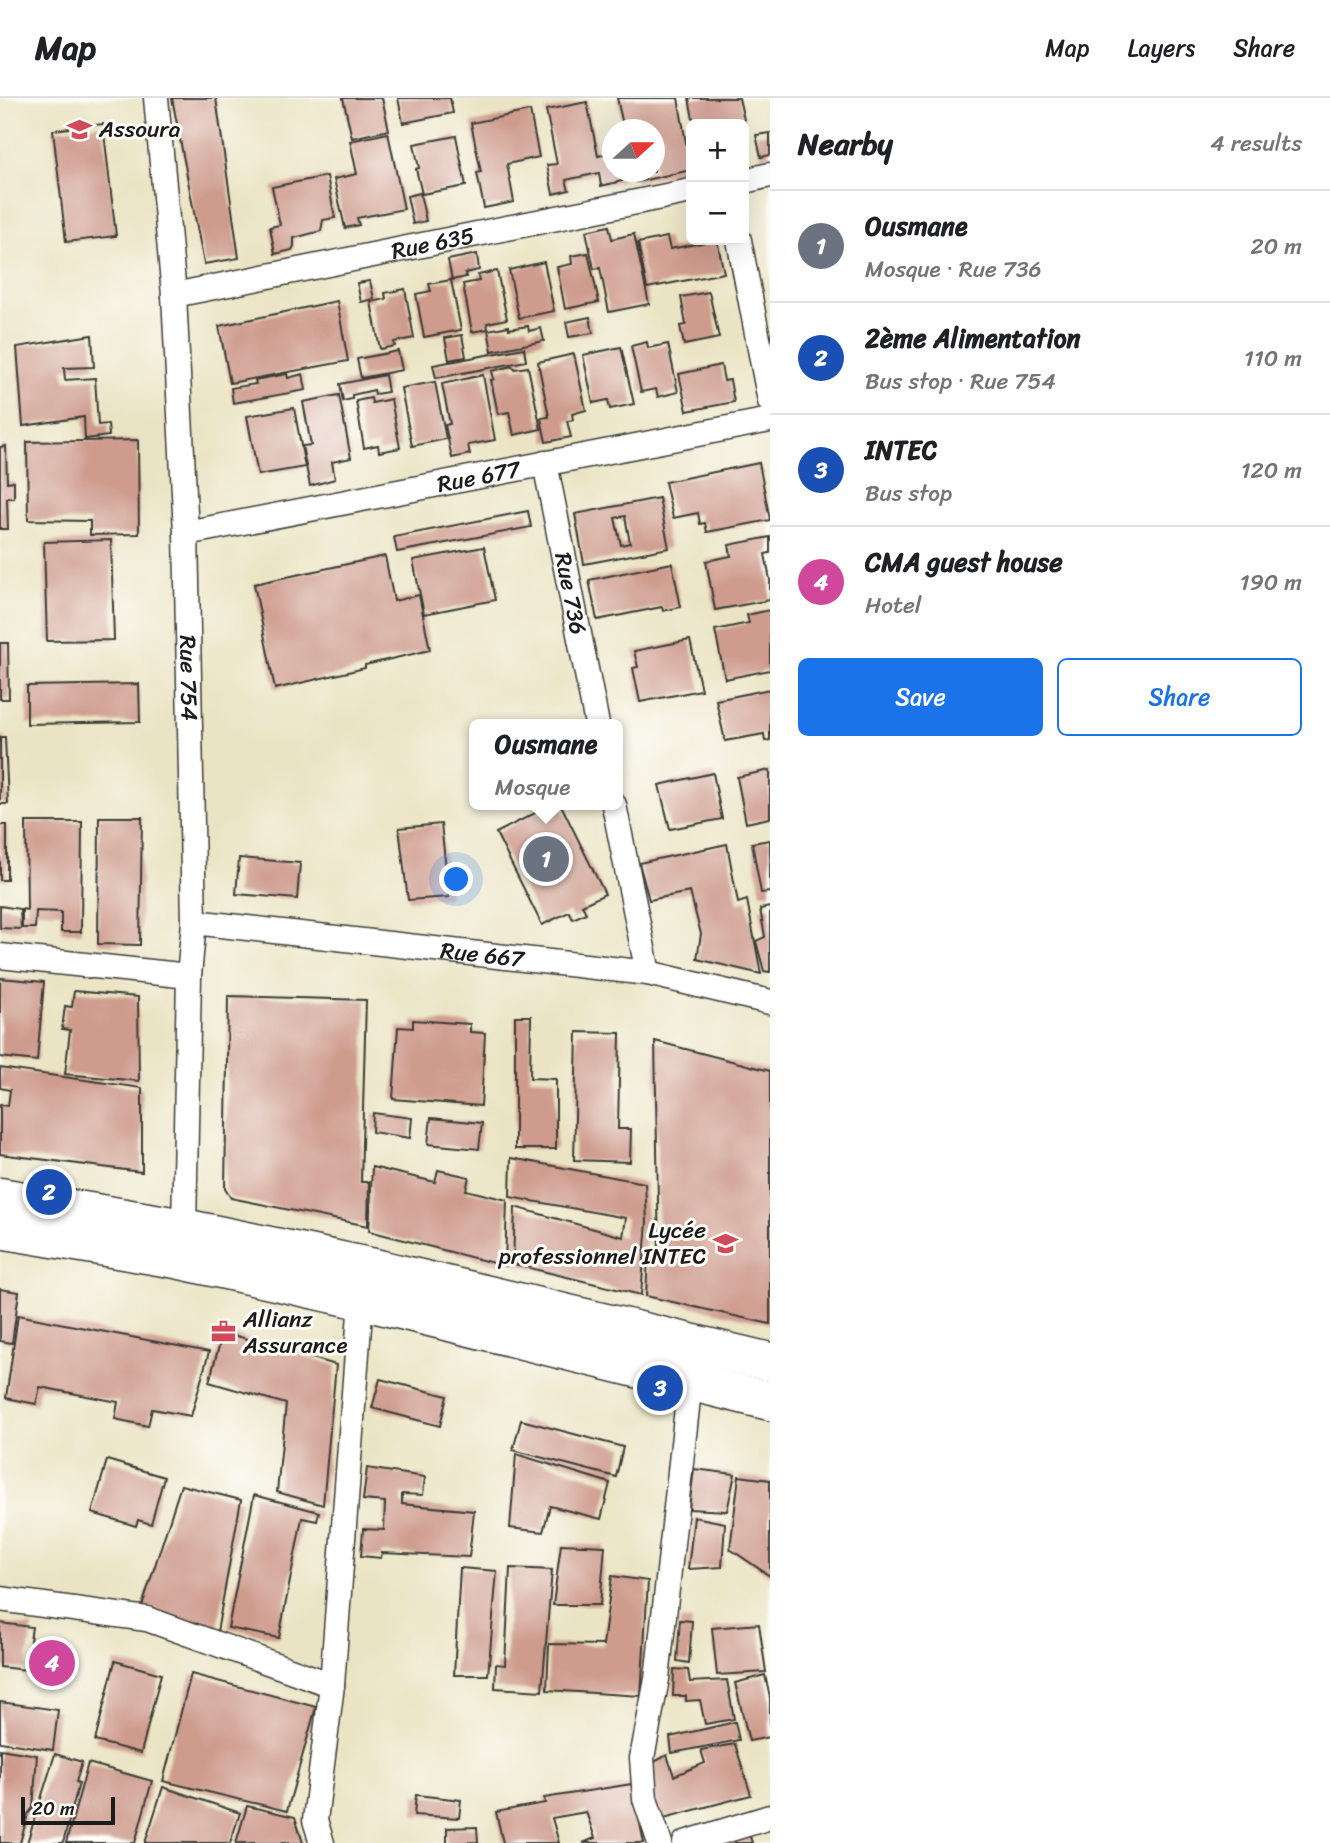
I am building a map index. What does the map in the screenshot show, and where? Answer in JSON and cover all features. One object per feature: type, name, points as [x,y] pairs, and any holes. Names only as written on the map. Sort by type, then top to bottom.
[{"type":"main road","points":[[0,1197],[180,1243],[361,1300],[770,1401]]},
{"type":"main road","points":[[0,1230],[180,1243],[370,1267],[770,1362]]},
{"type":"street","name":"Rue 754","points":[[156,98],[174,295],[186,533],[194,922],[189,976],[180,1243]]},
{"type":"street","points":[[749,180],[770,175]]},
{"type":"street","name":"Rue 635","points":[[174,295],[686,192]]},
{"type":"street","points":[[740,245],[770,401]]},
{"type":"street","name":"Rue 677","points":[[186,533],[770,420]]},
{"type":"street","name":"Rue 736","points":[[545,464],[596,719]]},
{"type":"street","points":[[615,810],[648,973]]},
{"type":"street","name":"Rue 667","points":[[194,922],[648,973],[770,1002]]},
{"type":"street","points":[[0,956],[189,976]]},
{"type":"street","points":[[322,1843],[315,1820],[332,1685],[361,1300]]},
{"type":"street","points":[[660,1843],[645,1799],[642,1758],[657,1679],[690,1381]]},
{"type":"street","points":[[0,1599],[147,1619],[332,1685]]},
{"type":"street","points":[[685,1843],[770,1817]]},
{"type":"building","points":[[172,98],[216,98],[239,258],[204,264]]},
{"type":"building","points":[[343,98],[382,98],[389,130],[352,138]]},
{"type":"building","points":[[398,98],[450,98],[453,113],[403,123]]},
{"type":"building","points":[[617,98],[678,98],[686,142],[686,171],[665,176],[665,119],[622,119]]},
{"type":"building","points":[[689,98],[739,98],[744,119],[693,119]]},
{"type":"building","points":[[587,102],[598,156],[602,155],[602,182],[618,182],[601,186],[599,173],[566,180],[569,190],[553,194],[547,165],[557,164],[546,110]]},
{"type":"building","points":[[530,111],[539,157],[507,164],[514,202],[484,208],[477,173],[481,172],[471,123]]},
{"type":"building","points":[[103,124],[116,236],[66,242],[53,130]]},
{"type":"building","points":[[388,133],[404,209],[357,218],[359,225],[345,228],[334,179],[357,174],[350,141]]},
{"type":"building","points":[[770,133],[770,155],[761,157],[756,135]]},
{"type":"building","points":[[456,136],[466,186],[422,194],[414,144]]},
{"type":"building","points":[[327,176],[335,218],[323,220],[321,231],[294,238],[292,250],[275,254],[270,227],[280,225],[272,187]]},
{"type":"building","points":[[420,193],[426,221],[413,224],[407,196]]},
{"type":"building","points":[[609,226],[612,239],[634,234],[649,304],[609,312],[600,268],[594,269],[586,231]]},
{"type":"building","points":[[667,237],[670,249],[691,245],[718,245],[724,273],[647,288],[638,243]]},
{"type":"building","points":[[588,253],[599,302],[565,309],[557,267],[572,264],[571,256]]},
{"type":"building","points":[[477,254],[479,270],[452,280],[448,260]]},
{"type":"building","points":[[544,262],[554,311],[519,318],[509,270]]},
{"type":"building","points":[[497,271],[507,319],[487,323],[488,329],[472,332],[463,284],[479,281],[478,275]]},
{"type":"building","points":[[451,280],[461,330],[424,337],[416,294],[431,291],[429,284]]},
{"type":"building","points":[[370,281],[374,299],[361,302],[357,283]]},
{"type":"building","points":[[405,289],[414,338],[394,342],[395,346],[380,349],[371,302],[386,299],[385,293]]},
{"type":"building","points":[[709,292],[719,338],[684,345],[680,326],[686,325],[681,297]]},
{"type":"building","points":[[337,301],[348,361],[230,383],[219,326]]},
{"type":"building","points":[[590,317],[593,333],[569,337],[566,322]]},
{"type":"building","points":[[509,326],[509,329],[528,326],[529,331],[541,328],[544,341],[492,351],[488,330]]},
{"type":"building","points":[[92,335],[94,367],[64,368],[65,380],[95,378],[98,425],[108,424],[109,436],[85,439],[84,417],[23,426],[17,347]]},
{"type":"building","points":[[462,335],[466,357],[449,360],[445,338]]},
{"type":"building","points":[[647,342],[648,348],[668,344],[678,392],[658,397],[656,389],[641,392],[631,346]]},
{"type":"building","points":[[621,347],[634,404],[610,409],[608,400],[593,403],[583,355]]},
{"type":"building","points":[[524,348],[526,361],[436,378],[433,365]]},
{"type":"building","points":[[398,351],[402,370],[361,378],[357,359]]},
{"type":"building","points":[[574,354],[586,410],[572,414],[573,420],[567,421],[571,437],[546,442],[541,418],[549,417],[538,362]]},
{"type":"building","points":[[721,365],[724,381],[730,380],[734,402],[687,411],[679,374]]},
{"type":"building","points":[[512,366],[515,369],[528,367],[541,429],[514,435],[509,412],[498,414],[491,380],[494,379],[492,371]]},
{"type":"building","points":[[287,374],[288,378],[303,374],[306,390],[233,403],[231,388],[256,384],[255,380]]},
{"type":"building","points":[[385,375],[388,392],[375,394],[374,390],[352,395],[352,399],[343,401],[340,384]]},
{"type":"building","points":[[483,375],[495,440],[468,445],[470,454],[452,458],[445,425],[450,424],[442,384]]},
{"type":"building","points":[[435,382],[446,439],[412,446],[401,388]]},
{"type":"building","points":[[339,395],[351,458],[332,462],[335,479],[310,486],[302,446],[311,445],[303,402]]},
{"type":"building","points":[[371,398],[372,403],[391,399],[400,448],[379,452],[378,445],[364,448],[356,401]]},
{"type":"building","points":[[294,408],[305,467],[258,475],[247,416]]},
{"type":"building","points":[[138,440],[139,534],[90,535],[90,521],[28,520],[27,442]]},
{"type":"building","points":[[6,446],[7,482],[14,481],[14,498],[7,498],[8,529],[0,529],[0,447]]},
{"type":"building","points":[[759,463],[770,520],[707,532],[705,523],[700,524],[698,513],[673,518],[665,482]]},
{"type":"building","points":[[659,498],[669,548],[584,564],[575,514]],"holes":[[[625,516],[630,543],[621,545],[615,518]]]},
{"type":"building","points":[[528,511],[531,527],[397,552],[394,537]]},
{"type":"building","points":[[770,537],[770,553],[765,554],[770,580],[770,600],[715,610],[706,561],[731,556],[729,545]]},
{"type":"building","points":[[111,540],[114,640],[47,641],[44,542]]},
{"type":"building","points":[[484,547],[495,600],[424,614],[413,560]]},
{"type":"building","points":[[385,556],[394,601],[419,595],[430,650],[275,689],[254,584]]},
{"type":"building","points":[[672,563],[681,607],[663,611],[662,607],[597,620],[589,580]]},
{"type":"building","points":[[770,610],[770,670],[725,679],[715,630],[749,623],[747,615]]},
{"type":"building","points":[[690,640],[701,690],[640,702],[633,668],[638,667],[634,651]]},
{"type":"building","points":[[0,643],[8,643],[9,699],[0,699]]},
{"type":"building","points":[[139,684],[140,722],[27,724],[27,686]]},
{"type":"building","points":[[770,689],[770,740],[765,741],[764,734],[725,741],[716,700]]},
{"type":"building","points":[[0,737],[5,737],[8,804],[0,804]]},
{"type":"building","points":[[770,770],[770,818],[746,823],[737,777]]},
{"type":"building","points":[[713,773],[722,819],[670,829],[659,785]]},
{"type":"building","points":[[541,810],[563,810],[605,894],[582,905],[586,913],[573,919],[569,912],[542,925],[496,833]]},
{"type":"building","points":[[99,817],[142,817],[140,945],[98,944]]},
{"type":"building","points":[[26,822],[82,822],[81,932],[61,932],[61,912],[36,911],[35,928],[22,928],[22,909],[27,910]]},
{"type":"building","points":[[441,824],[449,897],[408,900],[399,828]]},
{"type":"building","points":[[0,825],[7,825],[7,880],[0,880]]},
{"type":"building","points":[[770,840],[770,892],[761,893],[752,843]]},
{"type":"building","points":[[727,844],[738,903],[747,900],[761,974],[697,959],[701,934],[690,892],[649,900],[639,863]]},
{"type":"building","points":[[239,858],[300,863],[297,899],[236,894]]},
{"type":"building","points":[[0,906],[20,909],[21,929],[0,928]]},
{"type":"building","points":[[770,907],[770,972],[764,971],[756,941],[765,937],[760,909]]},
{"type":"building","points":[[0,978],[44,982],[37,1061],[0,1057]]},
{"type":"building","points":[[74,991],[138,997],[139,1081],[65,1074],[70,1030],[62,1029],[65,1006],[72,1007]]},
{"type":"building","points":[[228,996],[366,1000],[361,1182],[369,1182],[368,1226],[231,1198],[225,1189]]},
{"type":"building","points":[[515,1016],[531,1016],[530,1078],[556,1079],[556,1149],[515,1149]]},
{"type":"building","points":[[413,1020],[470,1024],[470,1032],[485,1033],[481,1106],[393,1099],[398,1027],[413,1028]]},
{"type":"building","points":[[577,1032],[620,1033],[618,1129],[631,1129],[630,1162],[574,1160]]},
{"type":"building","points":[[655,1041],[770,1071],[770,1324],[646,1296],[648,1257],[659,1255]]},
{"type":"building","points":[[0,1068],[142,1088],[142,1172],[0,1154],[0,1105],[8,1106],[10,1090],[0,1088]]},
{"type":"building","points":[[373,1113],[412,1118],[410,1138],[372,1132]]},
{"type":"building","points":[[431,1118],[482,1123],[479,1149],[428,1144]]},
{"type":"building","points":[[511,1158],[645,1183],[647,1222],[641,1295],[513,1264],[515,1207],[623,1237],[626,1218],[510,1197]]},
{"type":"building","points":[[372,1167],[435,1182],[438,1170],[469,1177],[466,1190],[507,1200],[505,1266],[369,1231]]},
{"type":"building","points":[[0,1289],[19,1292],[12,1343],[0,1341]]},
{"type":"building","points":[[18,1315],[209,1352],[191,1416],[152,1409],[148,1426],[115,1419],[118,1402],[40,1387],[36,1404],[6,1398]]},
{"type":"building","points":[[223,1332],[336,1365],[323,1505],[277,1492],[286,1404],[209,1382]]},
{"type":"building","points":[[380,1379],[447,1396],[440,1426],[372,1408]]},
{"type":"building","points":[[521,1420],[623,1447],[616,1477],[513,1450]]},
{"type":"building","points":[[516,1454],[610,1483],[601,1519],[550,1506],[543,1532],[510,1528]]},
{"type":"building","points":[[107,1460],[164,1477],[151,1524],[138,1520],[136,1526],[92,1513]]},
{"type":"building","points":[[367,1468],[425,1477],[423,1495],[402,1494],[402,1504],[474,1511],[469,1557],[382,1553],[381,1558],[361,1556],[363,1529],[384,1530],[385,1502],[363,1500]]},
{"type":"building","points":[[694,1469],[735,1474],[727,1511],[689,1509]]},
{"type":"building","points":[[739,1476],[770,1480],[770,1576],[730,1549]]},
{"type":"building","points":[[181,1485],[241,1500],[217,1632],[141,1609]]},
{"type":"building","points":[[254,1495],[319,1512],[317,1521],[302,1518],[279,1638],[228,1628]]},
{"type":"building","points":[[694,1517],[725,1523],[722,1567],[688,1569]]},
{"type":"building","points":[[561,1544],[605,1546],[600,1605],[553,1605]]},
{"type":"building","points":[[460,1568],[497,1571],[488,1675],[454,1675]]},
{"type":"building","points":[[510,1568],[552,1570],[542,1691],[495,1688],[496,1664],[505,1665]]},
{"type":"building","points":[[612,1576],[648,1581],[641,1696],[547,1690],[549,1644],[603,1645]]},
{"type":"building","points":[[680,1620],[692,1621],[689,1663],[677,1661]]},
{"type":"building","points":[[0,1623],[32,1627],[26,1670],[0,1667]]},
{"type":"building","points":[[759,1624],[766,1672],[717,1675],[712,1628]]},
{"type":"building","points":[[115,1661],[161,1674],[141,1753],[95,1741]]},
{"type":"building","points":[[674,1669],[688,1670],[690,1682],[727,1680],[734,1719],[705,1724],[700,1700],[686,1701],[686,1696],[673,1696]]},
{"type":"building","points":[[191,1674],[316,1707],[287,1811],[163,1781]]},
{"type":"building","points":[[765,1675],[770,1698],[770,1737],[749,1741],[735,1683]]},
{"type":"building","points":[[0,1702],[58,1710],[53,1750],[0,1742]]},
{"type":"building","points":[[735,1722],[739,1740],[672,1753],[670,1737]]},
{"type":"building","points":[[735,1744],[751,1795],[660,1819],[647,1766],[667,1755],[674,1776],[705,1763],[701,1750]]},
{"type":"building","points":[[0,1749],[37,1755],[33,1808],[28,1814],[20,1843],[0,1843]]},
{"type":"building","points":[[55,1754],[82,1762],[63,1843],[27,1843]]},
{"type":"building","points":[[88,1763],[152,1781],[135,1843],[66,1843]]},
{"type":"building","points":[[632,1784],[644,1843],[583,1843],[595,1838],[586,1812],[552,1818],[559,1843],[503,1843],[496,1812],[545,1803],[544,1798]]},
{"type":"building","points":[[163,1787],[240,1813],[230,1843],[145,1843]]},
{"type":"building","points":[[416,1795],[461,1800],[459,1818],[414,1815]]},
{"type":"building","points":[[247,1806],[295,1817],[303,1843],[236,1843]]},
{"type":"building","points":[[477,1827],[478,1842],[447,1843],[447,1828]]},
{"type":"building","points":[[749,1833],[752,1843],[735,1843],[732,1835]]},
{"type":"place","name":"Assoura","points":[[79,129]]},
{"type":"place","name":"Ousmane","points":[[546,859]]},
{"type":"place","name":"2ème Alimentation","points":[[49,1192]]},
{"type":"place","name":"Lycée professionnel INTEC","points":[[726,1243]]},
{"type":"place","name":"Allianz Assurance","points":[[223,1332]]},
{"type":"place","name":"INTEC","points":[[660,1388]]},
{"type":"place","name":"CMA guest house","points":[[52,1663]]}]
